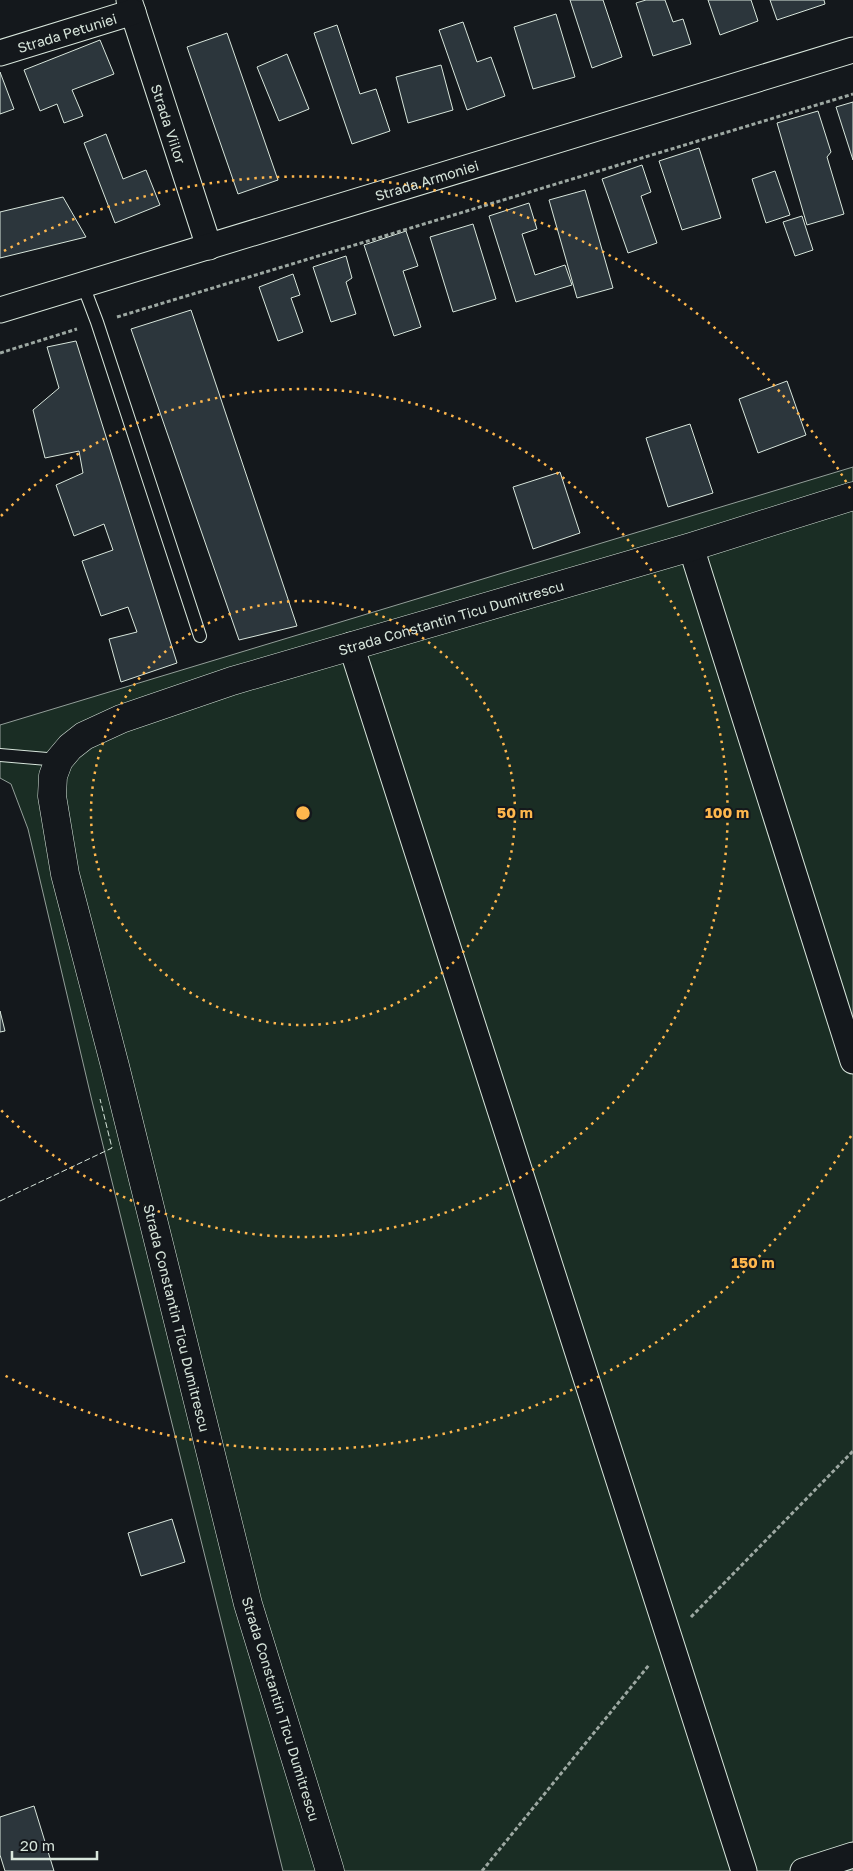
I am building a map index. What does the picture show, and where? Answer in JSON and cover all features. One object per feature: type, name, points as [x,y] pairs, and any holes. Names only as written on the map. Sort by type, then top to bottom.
[{"type":"street","name":"Strada Petuniei","points":[[0,53],[131,6]]},
{"type":"street","name":"Strada Viilor","points":[[131,6],[209,247]]},
{"type":"street","name":"Strada Armoniei","points":[[0,310],[853,50]]},
{"type":"street","name":"Strada Constantin Ticu Dumitrescu","points":[[330,1871],[248,1604],[65,874],[52,796],[53,776],[59,760],[70,747],[84,736],[121,719],[232,681],[691,547],[853,496]]},
{"type":"street","points":[[691,547],[853,1062]]},
{"type":"street","points":[[351,645],[744,1871]]},
{"type":"street","points":[[803,1871],[853,1855]]},
{"type":"lane","points":[[83,285],[97,322],[200,636]]},
{"type":"lane","points":[[0,755],[59,760]]},
{"type":"path","points":[[0,353],[853,94]]},
{"type":"green space","points":[[853,467],[853,1871],[283,1871],[92,1101],[28,829],[11,784],[0,778],[0,725]]},
{"type":"building","points":[[570,0],[603,0],[622,57],[592,68]]},
{"type":"building","points":[[646,0],[665,0],[673,22],[683,19],[691,44],[653,56],[636,3]]},
{"type":"building","points":[[708,0],[751,0],[758,21],[720,35]]},
{"type":"building","points":[[770,0],[824,0],[825,4],[777,20]]},
{"type":"building","points":[[556,14],[575,77],[533,89],[514,27]]},
{"type":"building","points":[[463,22],[477,62],[491,57],[505,96],[467,110],[439,30]]},
{"type":"building","points":[[337,25],[360,94],[376,89],[390,131],[352,144],[314,33]]},
{"type":"building","points":[[227,33],[278,180],[238,194],[187,47]]},
{"type":"building","points":[[100,40],[114,74],[72,90],[83,116],[64,123],[57,104],[40,111],[24,70]]},
{"type":"building","points":[[287,54],[309,109],[279,121],[257,67]]},
{"type":"building","points":[[441,65],[453,110],[408,123],[396,77]]},
{"type":"building","points":[[0,72],[14,109],[0,114]]},
{"type":"building","points":[[853,102],[853,160],[836,107]]},
{"type":"building","points":[[818,111],[831,152],[827,157],[844,214],[807,225],[777,123]]},
{"type":"building","points":[[106,134],[123,179],[146,170],[160,205],[115,223],[84,143]]},
{"type":"building","points":[[699,148],[721,218],[682,230],[659,161]]},
{"type":"building","points":[[642,165],[651,192],[641,196],[657,243],[628,253],[602,179]]},
{"type":"building","points":[[775,171],[790,215],[766,223],[752,179]]},
{"type":"building","points":[[585,190],[613,288],[577,298],[549,200]]},
{"type":"building","points":[[63,197],[86,237],[0,258],[0,212]]},
{"type":"building","points":[[529,203],[537,229],[522,234],[535,275],[565,265],[572,285],[516,302],[489,216]]},
{"type":"building","points":[[802,216],[813,250],[795,256],[783,222]]},
{"type":"building","points":[[473,224],[496,299],[453,312],[430,237]]},
{"type":"building","points":[[406,231],[418,266],[403,271],[421,327],[394,336],[364,245]]},
{"type":"building","points":[[346,256],[352,278],[346,282],[356,314],[331,322],[313,267]]},
{"type":"building","points":[[293,274],[300,295],[291,298],[303,332],[278,341],[259,287]]},
{"type":"building","points":[[191,310],[297,626],[239,640],[131,329]]},
{"type":"building","points":[[76,341],[177,663],[121,682],[109,639],[137,632],[128,607],[101,616],[82,561],[113,550],[104,524],[74,536],[56,485],[83,473],[79,451],[45,458],[33,410],[59,388],[47,347]]},
{"type":"building","points":[[787,381],[806,435],[758,453],[739,399]]},
{"type":"building","points":[[690,424],[713,493],[668,507],[646,438]]},
{"type":"building","points":[[560,472],[580,533],[533,549],[513,487]]},
{"type":"building","points":[[0,1011],[5,1031],[0,1032]]},
{"type":"building","points":[[172,1519],[185,1562],[141,1576],[128,1533]]},
{"type":"building","points":[[34,1806],[54,1871],[5,1871],[0,1855],[0,1817]]},
{"type":"fence","points":[[0,1201],[112,1148],[100,1099]]}]
